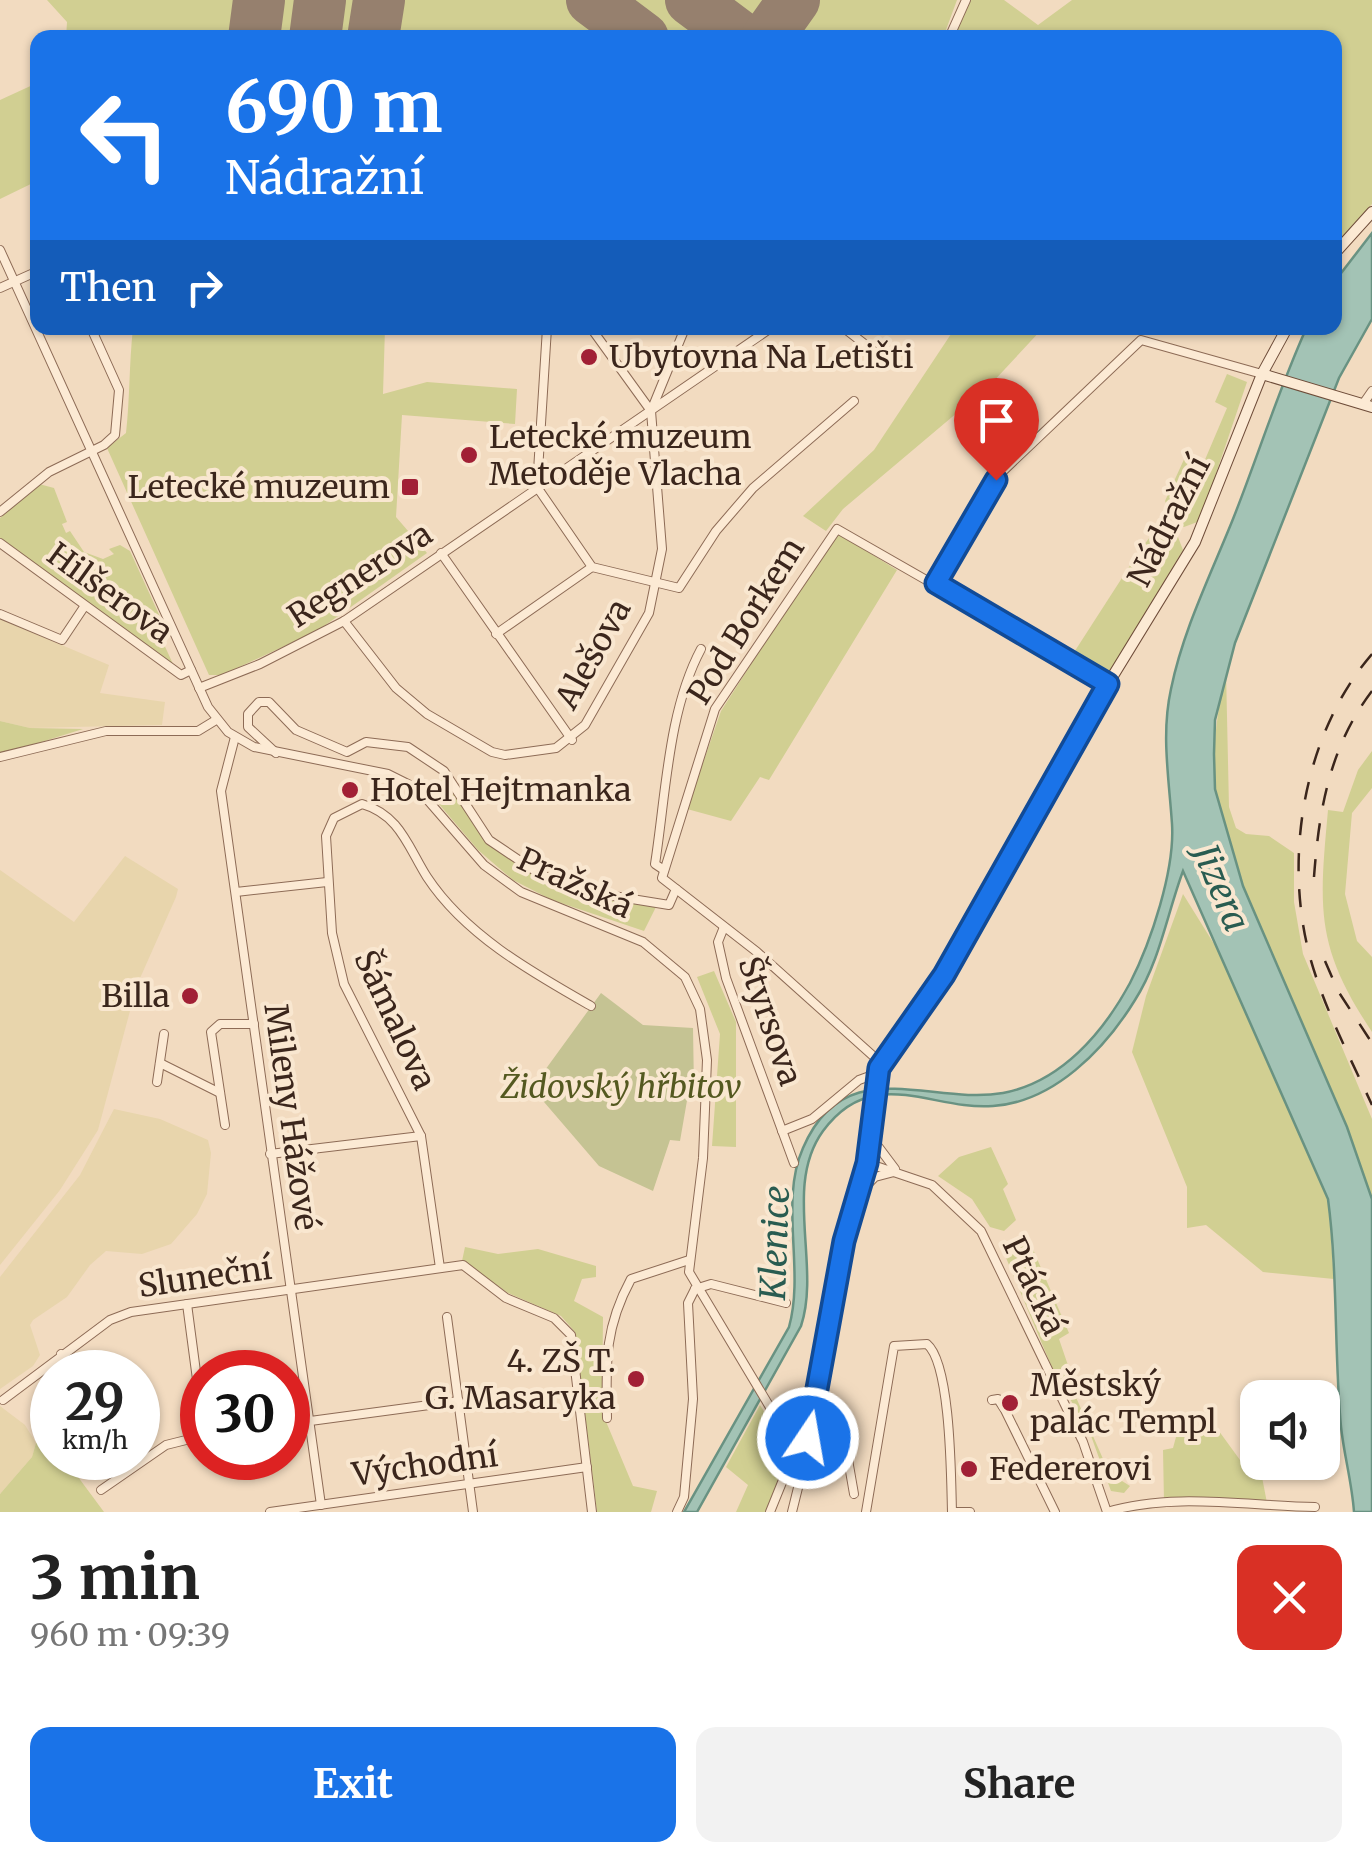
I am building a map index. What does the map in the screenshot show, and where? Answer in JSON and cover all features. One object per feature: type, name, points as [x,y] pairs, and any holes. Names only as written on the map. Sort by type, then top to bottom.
[{"type":"street","points":[[953,30],[966,0]]},
{"type":"street","points":[[1342,245],[1372,212]]},
{"type":"street","name":"Pražská","points":[[0,250],[30,317]]},
{"type":"street","points":[[0,288],[30,274]]},
{"type":"street","name":"Pražská","points":[[38,335],[216,720],[235,737],[276,753],[388,774],[418,789],[484,865],[521,892],[644,942],[684,977],[700,1010],[707,1060],[703,1158],[689,1260],[696,1289],[790,1441],[799,1470]]},
{"type":"street","points":[[0,512],[48,472],[116,435],[121,401],[95,335]]},
{"type":"street","points":[[547,335],[537,487],[592,567],[679,588],[716,531],[753,488],[854,401]]},
{"type":"street","name":"Alešova","points":[[344,621],[396,688],[427,714],[492,752],[506,756],[556,748],[572,740],[634,646],[649,613],[662,548],[650,411],[596,335]]},
{"type":"street","points":[[650,411],[682,335]]},
{"type":"street","name":"Regnerova","points":[[199,688],[260,664],[344,621],[761,335]]},
{"type":"street","points":[[853,335],[880,356]]},
{"type":"street","name":"Nádražní","points":[[879,1074],[944,975],[1108,684],[1205,522],[1262,374],[1282,335]]},
{"type":"street","points":[[1108,684],[936,583],[1002,472],[1141,340],[1368,405],[1372,392]]},
{"type":"street","name":"Pod Borkem","points":[[663,874],[716,708],[830,533],[844,530],[936,583]]},
{"type":"street","name":"Hilšerova","points":[[0,543],[181,675],[191,670]]},
{"type":"street","points":[[441,553],[572,740]]},
{"type":"street","points":[[496,634],[592,567]]},
{"type":"street","points":[[0,614],[62,640],[84,607]]},
{"type":"street","points":[[663,874],[655,864],[660,832],[688,673],[701,649]]},
{"type":"street","points":[[276,753],[248,727],[248,714],[259,702],[269,702],[296,730],[347,752],[366,742],[408,747],[444,771],[489,840],[541,875],[601,894],[668,904],[676,890]]},
{"type":"street","points":[[0,757],[106,731],[198,731],[216,720]]},
{"type":"street","name":"Mileny Hážové","points":[[235,737],[221,791],[297,1350]]},
{"type":"street","name":"Šámalova","points":[[440,1268],[421,1136],[344,984],[336,958],[326,836],[334,818],[344,810],[370,806],[406,835],[428,878],[480,932],[525,969],[591,1006]]},
{"type":"street","name":"Štyrsova","points":[[663,874],[879,1074]]},
{"type":"street","points":[[236,892],[327,882]]},
{"type":"street","name":"Štyrsova","points":[[724,928],[718,942],[726,978],[794,1162]]},
{"type":"street","points":[[225,1125],[211,1032],[220,1024],[254,1024]]},
{"type":"street","points":[[158,1082],[164,1034]]},
{"type":"street","points":[[160,1063],[220,1093]]},
{"type":"street","points":[[792,1512],[816,1406],[844,1241],[867,1163],[879,1074]]},
{"type":"street","name":"Štyrsova","points":[[782,1131],[812,1119],[859,1080],[879,1074]]},
{"type":"street","points":[[270,1154],[421,1136]]},
{"type":"street","name":"Ptácká","points":[[872,1136],[882,1158],[898,1172]]},
{"type":"street","name":"Ptácká","points":[[867,1163],[932,1184],[981,1231],[1083,1442],[1107,1512]]},
{"type":"street","points":[[860,1194],[875,1177],[898,1172]]},
{"type":"street","points":[[607,1418],[605,1340],[617,1322],[630,1279],[689,1260]]},
{"type":"street","points":[[440,1268],[463,1266],[506,1298],[554,1318],[570,1335],[592,1512]]},
{"type":"street","name":"Sluneční","points":[[66,1350],[110,1320],[131,1312],[440,1268]]},
{"type":"street","points":[[678,1512],[684,1497],[693,1399],[688,1303],[696,1289],[711,1284],[786,1303]]},
{"type":"street","points":[[187,1304],[193,1350]]},
{"type":"street","points":[[447,1318],[473,1512]]},
{"type":"street","points":[[866,1512],[894,1346],[932,1347],[950,1450],[952,1512],[970,1512]]},
{"type":"street","name":"Sluneční","points":[[3,1400],[30,1378]]},
{"type":"street","points":[[992,1400],[998,1400],[1006,1410],[1055,1512]]},
{"type":"street","points":[[310,1421],[458,1401]]},
{"type":"street","name":"Pražská","points":[[767,1402],[808,1438]]},
{"type":"street","points":[[790,1441],[797,1425],[816,1406]]},
{"type":"street","points":[[843,1431],[854,1494]]},
{"type":"street","points":[[790,1441],[808,1438]]},
{"type":"street","name":"Mileny Hážové","points":[[310,1444],[321,1505]]},
{"type":"street","name":"Východní","points":[[270,1512],[587,1467]]},
{"type":"street","points":[[770,1512],[785,1475],[799,1470]]},
{"type":"street","points":[[102,1490],[114,1480]]},
{"type":"street","points":[[1107,1512],[1222,1502],[1315,1507]]},
{"type":"shaded area","points":[[47,0],[957,0],[946,30],[66,30],[67,22]]},
{"type":"shaded area","points":[[968,0],[1004,0],[1038,25],[1072,0],[1372,0],[1372,204],[1342,236],[1342,30],[955,30]]},
{"type":"shaded area","points":[[30,86],[30,184],[0,199],[0,100]]},
{"type":"shaded area","points":[[133,335],[385,335],[383,394],[427,382],[517,389],[515,424],[402,415],[396,517],[427,553],[317,631],[222,675],[209,675],[107,448],[126,433]]},
{"type":"shaded area","points":[[950,335],[1036,335],[990,385],[843,509],[826,531],[803,516],[874,450]]},
{"type":"shaded area","points":[[1227,374],[1247,382],[1200,521],[1184,527],[1175,522],[1165,501],[1186,455],[1204,462],[1227,408],[1215,402]]},
{"type":"shaded area","points":[[39,484],[54,488],[67,522],[62,524],[66,533],[70,531],[84,552],[103,559],[114,554],[109,549],[120,545],[130,551],[162,621],[162,640],[173,664],[0,538],[0,518]]},
{"type":"shaded area","points":[[836,532],[897,570],[769,780],[760,777],[731,821],[687,809],[721,711]]},
{"type":"shaded area","points":[[1164,533],[1178,537],[1183,550],[1110,671],[1102,675],[1071,657],[1140,550],[1150,537]]},
{"type":"shaded area","points":[[0,619],[109,665],[100,693],[165,702],[162,725],[30,728],[0,721]]},
{"type":"shaded area","points":[[1226,671],[1229,807],[1236,828],[1246,834],[1269,836],[1294,853],[1294,902],[1303,954],[1372,1119],[1372,1199],[1342,1117],[1254,915],[1221,818],[1214,755]]},
{"type":"shaded area","points":[[0,721],[30,728],[83,729],[0,755]]},
{"type":"shaded area","points":[[1372,751],[1372,788],[1352,813],[1345,894],[1357,941],[1372,957],[1372,1032],[1353,1002],[1331,950],[1325,926],[1323,874],[1328,810],[1343,812],[1358,770]]},
{"type":"shaded area","points":[[442,778],[487,842],[539,878],[595,896],[656,907],[644,931],[552,900],[513,880],[478,850],[433,797]]},
{"type":"shaded area","points":[[125,856],[178,889],[176,897],[137,985],[98,1130],[60,1190],[0,1265],[0,870],[74,922]]},
{"type":"shaded area","points":[[1183,894],[1224,960],[1312,1156],[1328,1199],[1334,1279],[1263,1272],[1206,1225],[1187,1228],[1187,1187],[1132,1052],[1146,996]]},
{"type":"shaded area","points":[[714,971],[736,1022],[736,1147],[712,1146],[720,1034],[697,977]]},
{"type":"shaded area","points":[[114,1109],[160,1119],[208,1140],[211,1153],[207,1194],[197,1214],[171,1244],[142,1254],[106,1251],[90,1265],[67,1297],[33,1320],[30,1325],[38,1350],[30,1350],[30,1368],[0,1389],[0,1277],[80,1175]]},
{"type":"shaded area","points":[[991,1147],[1008,1184],[1003,1189],[1016,1220],[1004,1231],[990,1227],[972,1199],[938,1176],[959,1157]]},
{"type":"shaded area","points":[[1029,1240],[1069,1333],[1059,1339],[1072,1377],[1068,1379],[1114,1484],[1122,1481],[1130,1486],[1124,1493],[1111,1491],[1090,1433],[1053,1370],[1004,1253],[1009,1242]]},
{"type":"shaded area","points":[[465,1247],[498,1254],[538,1249],[596,1266],[596,1277],[582,1279],[574,1301],[603,1317],[602,1412],[633,1486],[657,1491],[651,1512],[597,1512],[575,1332],[561,1316],[508,1293],[462,1261]]},
{"type":"shaded area","points":[[760,1405],[778,1436],[783,1467],[767,1512],[736,1512],[748,1485],[726,1467]]},
{"type":"shaded area","points":[[0,1406],[30,1433],[30,1459],[0,1494]]},
{"type":"shaded area","points":[[1216,1427],[1240,1460],[1240,1480],[1263,1480],[1267,1503],[1164,1502],[1163,1450],[1173,1448],[1176,1437]]},
{"type":"shaded area","points":[[30,1459],[30,1480],[80,1480],[104,1512],[0,1512],[0,1494]]},
{"type":"green space","name":"Židovský hřbitov","points":[[601,993],[643,1025],[693,1028],[694,1089],[689,1089],[680,1141],[670,1140],[653,1191],[599,1166],[532,1088]]},
{"type":"water","name":"Jizera","points":[[1372,233],[1372,319],[1339,378],[1235,643],[1215,720],[1214,754],[1215,789],[1243,886],[1347,1127],[1372,1199],[1372,1512],[1354,1512],[1342,1438],[1328,1199],[1183,871],[1144,985],[1109,1037],[1057,1084],[1037,1095],[993,1106],[904,1095],[862,1099],[842,1111],[823,1131],[811,1153],[806,1176],[807,1278],[801,1326],[697,1512],[684,1512],[789,1327],[795,1283],[792,1213],[796,1169],[821,1118],[842,1100],[865,1091],[975,1095],[1024,1087],[1062,1067],[1078,1053],[1107,1020],[1130,983],[1153,927],[1170,862],[1167,723],[1183,645],[1303,335],[1342,335],[1342,272]]},
{"type":"runway","points":[[255,30],[259,0]]},
{"type":"runway","points":[[316,30],[320,0]]},
{"type":"runway","points":[[374,30],[379,0]]},
{"type":"runway","points":[[592,0],[632,30]]},
{"type":"runway","points":[[691,0],[731,30]]},
{"type":"runway","points":[[773,30],[794,0]]},
{"type":"railway","points":[[1372,654],[1349,686],[1315,758],[1305,798],[1299,879],[1302,919],[1316,976],[1372,1105]]},
{"type":"railway","points":[[1314,877],[1329,779],[1346,734],[1372,691]]},
{"type":"railway","points":[[1325,961],[1338,991],[1372,1043]]},
{"type":"place","name":"Ubytovna Na Letišti","points":[[589,357]]},
{"type":"place","name":"Letecké muzeum Metoděje Vlacha","points":[[469,455]]},
{"type":"place","name":"Letecké muzeum","points":[[410,487]]},
{"type":"place","name":"Hotel Hejtmanka","points":[[350,790]]},
{"type":"place","name":"Billa","points":[[190,996]]},
{"type":"place","name":"4. ZŠ T. G. Masaryka","points":[[636,1379]]},
{"type":"place","name":"Městský palác Templ","points":[[1010,1403]]},
{"type":"place","name":"Federerovi","points":[[969,1469]]},
{"type":"route","points":[[808,1438],[816,1414],[844,1241],[867,1163],[879,1068],[944,975],[1054,772],[1108,684],[936,583],[996,480]]},
{"type":"water label","name":"Klenice","points":[[775,1243]]}]
